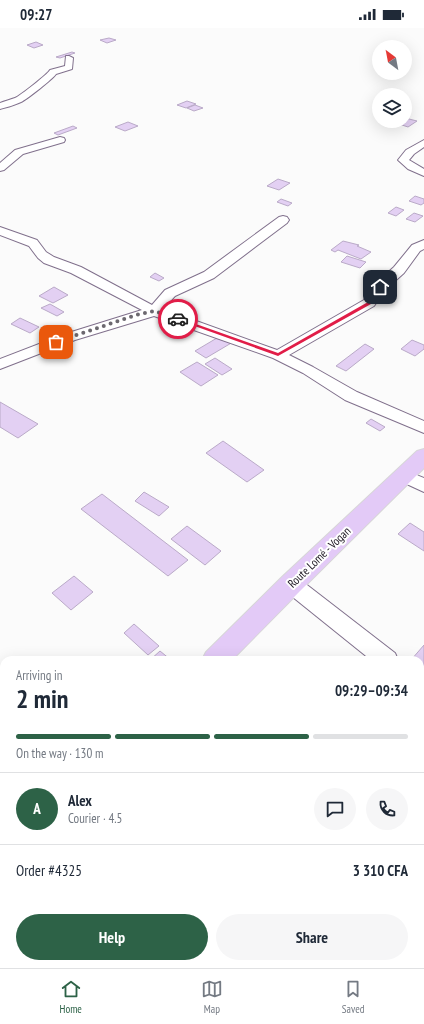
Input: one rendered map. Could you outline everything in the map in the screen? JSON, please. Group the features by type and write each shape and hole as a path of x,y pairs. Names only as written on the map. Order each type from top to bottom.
{"main road":[{"name":"Route Lomé - Vogan","path":"219,656 291,584 414,481 424,456"}],"street":[{"path":"0,106 20,99 34,87 51,76 52,72 69,67 69,58"},
{"path":"0,168 19,152 60,140"},
{"path":"424,143 410,152 403,160 412,168 424,173"},
{"path":"0,364 70,337 154,311 170,293 209,275 283,220"},
{"path":"0,231 33,243 42,255 49,260 76,270 154,311 278,355 308,370 351,396 424,427"},
{"path":"278,355 369,303 380,287 399,270 416,248 424,244"},
{"path":"291,584 382,656"}],"building":[{"path":"109,38 116,40 107,43 100,40"},
{"path":"36,42 43,45 34,48 27,45"},
{"path":"72,52 75,53 60,58 56,57"},
{"path":"187,101 196,104 186,108 177,105"},
{"path":"195,105 203,108 194,111 187,108"},
{"path":"412,120 417,121 412,124"},
{"path":"128,122 138,126 125,131 115,127"},
{"path":"73,126 77,128 58,135 54,133"},
{"path":"278,179 290,183 279,190 267,186"},
{"path":"415,196 424,199 424,203 421,205 409,201"},
{"path":"281,199 292,203 288,206 277,202"},
{"path":"396,207 404,210 396,216 388,213"},
{"path":"414,213 423,216 415,222 406,219"},
{"path":"343,241 359,245 357,246 371,252 361,259 338,250 335,252 331,250"},
{"path":"347,256 366,262 360,268 341,262"},
{"path":"155,273 164,278 159,281 150,277"},
{"path":"54,287 68,295 53,303 39,296"},
{"path":"50,304 64,312 57,316 41,308"},
{"path":"20,318 39,327 30,333 11,324"},
{"path":"222,335 233,342 206,358 195,351"},
{"path":"412,340 424,345 424,349 415,356 401,349"},
{"path":"365,344 374,349 346,371 336,366"},
{"path":"215,358 232,369 222,375 205,364"},
{"path":"197,362 218,375 201,386 180,372"},
{"path":"0,402 38,424 18,438 0,427"},
{"path":"371,419 385,427 380,431 366,423"},
{"path":"223,441 264,470 247,482 206,453"},
{"path":"144,492 169,507 159,516 135,501"},
{"path":"102,494 188,560 168,576 81,509"},
{"path":"410,523 424,532 424,551 398,534"},
{"path":"187,526 221,551 205,565 171,539"},
{"path":"74,576 93,592 71,610 52,593"},
{"path":"134,624 159,646 148,655 124,633"},
{"path":"424,645 424,656 414,656"},
{"path":"160,651 166,656 154,656"}],"way so far":[{"path":"56,342 136,315 154,311 178,319"}],"route":[{"path":"178,319 278,355 369,303 380,287"}]}
